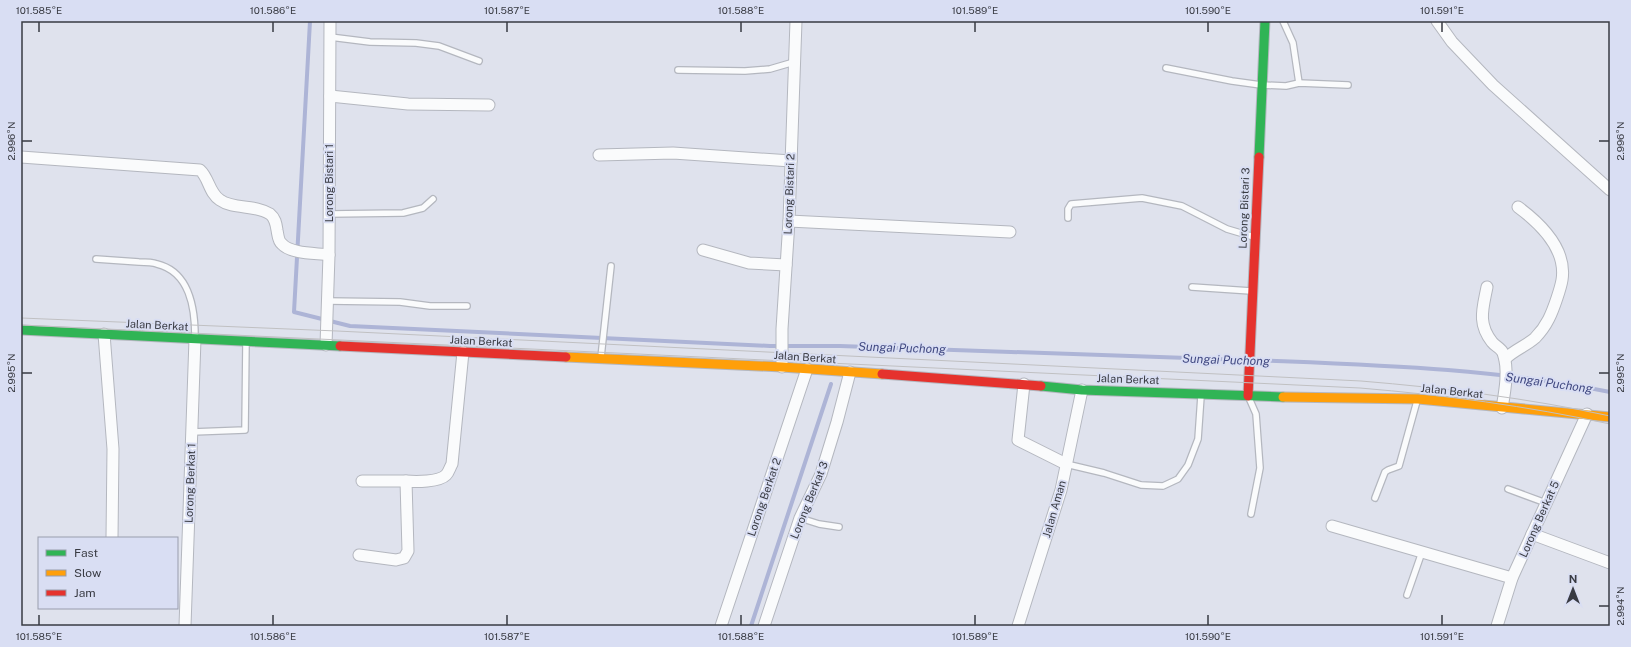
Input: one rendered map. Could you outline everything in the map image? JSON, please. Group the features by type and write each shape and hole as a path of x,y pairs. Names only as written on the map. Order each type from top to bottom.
{"street":[{"name":"Lorong Bistari 1","path":"326,345 329,255 330,21"},
{"name":"Lorong Bistari 2","path":"782,367 782,329 789,221 796,21"},
{"name":"Lorong Bistari 3","path":"1248,396 1265,21"},
{"path":"1437,21 1452,42 1493,85 1610,190"},
{"path":"330,96 408,104 489,105"},
{"path":"599,155 673,153 791,161"},
{"path":"21,157 200,170 205,175 212,191 219,200 230,205 251,207 262,210 271,215 275,220 281,244 289,249 329,255"},
{"path":"1505,363 1511,353 1534,339 1551,318 1562,280 1562,260 1549,236 1537,221 1518,207"},
{"path":"789,221 1010,232"},
{"path":"703,250 749,263 786,265"},
{"path":"1487,286 1481,320 1484,330 1493,344 1502,350 1505,363 1505,388 1502,408"},
{"name":"Jalan Berkat","path":"21,330 782,367 935,376 1082,390 1248,396 1418,399 1610,417"},
{"path":"104,334 113,449 112,537"},
{"name":"Lorong Berkat 1","path":"185,626 195,339"},
{"path":"362,481 406,481 438,479 446,476 452,464 463,352"},
{"name":"Lorong Berkat 2","path":"721,626 807,369"},
{"name":"Lorong Berkat 3","path":"764,626 800,518 820,474 837,422 850,372"},
{"path":"1024,384 1018,440 1066,464"},
{"name":"Jalan Aman","path":"1018,626 1061,490 1082,390"},
{"name":"Lorong Berkat 5","path":"1497,626 1512,578 1587,414"},
{"path":"359,555 396,560 404,558 408,551 406,481"},
{"path":"1332,526 1512,578"},
{"path":"1532,534 1610,563"}],"lane":[{"path":"1283,21 1293,43 1298,83"},
{"path":"330,37 370,42 416,43 439,46 479,61"},
{"path":"678,70 745,71 770,69 794,62"},
{"path":"1166,68 1261,85 1286,86 1298,83 1348,85"},
{"path":"1068,218 1068,209 1071,204 1142,198 1182,206 1227,229 1255,238"},
{"path":"329,214 403,213 423,208 433,199"},
{"path":"96,259 157,263 172,270 181,277 193,305 195,318 195,339"},
{"path":"600,358 603,346 611,266"},
{"path":"1192,287 1253,291"},
{"path":"327,304 400,302 430,306 467,306"},
{"path":"192,432 245,430 246,342"},
{"path":"1066,464 1104,473 1141,485 1163,486 1178,479 1188,465 1198,439 1202,394"},
{"path":"1248,396 1256,414 1260,468 1251,514"},
{"path":"1376,498 1385,472 1399,466 1418,399"},
{"path":"1508,489 1546,503"},
{"path":"800,518 819,524 838,527"},
{"path":"1407,595 1422,552"}],"waterway":[{"path":"310,21 294,312 350,326 770,346 840,346 1245,360"},
{"name":"Sungai Puchong","path":"1252,360 1387,366 1477,373 1566,384 1610,392"},
{"name":"Sungai Puchong","path":"751,626 831,384"}],"tram line":[{"path":"21,318 337,331 1361,381 1486,394 1610,416"},
{"path":"21,325 1360,388 1485,402 1610,424"}],"traffic: fast":[{"path":"1259,157 1265,21"},
{"path":"21,330 340,346"},
{"path":"1041,386 1082,390 1283,397"}],"traffic: slow":[{"path":"566,357 782,367 882,374"},
{"path":"1283,397 1418,399 1610,417"}],"traffic: jam":[{"path":"1248,396 1259,157"},
{"path":"340,346 566,357"},
{"path":"882,374 1041,386"}]}
